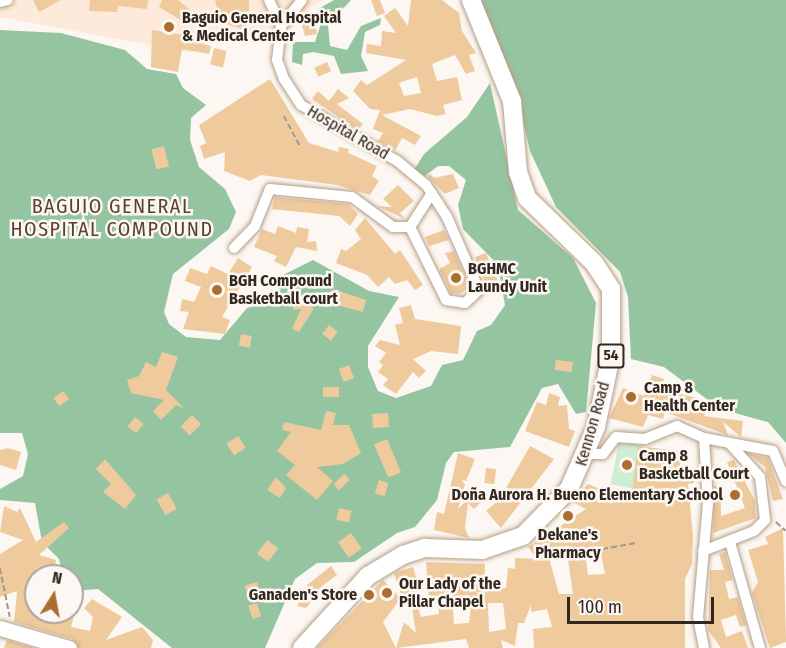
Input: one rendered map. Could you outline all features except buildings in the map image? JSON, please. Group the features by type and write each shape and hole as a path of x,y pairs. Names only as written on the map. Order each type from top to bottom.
{"highway":[{"name":"Kennon Road","path":"302,648 368,576 403,555 425,548 482,550 523,536 562,499 587,454 611,356 611,289 594,263 527,198 518,172 512,100 471,0"}],"street":[{"path":"0,2 8,0"},
{"path":"269,0 281,26 302,0"},
{"name":"Hospital Road","path":"281,26 277,60 301,105 396,161 432,193 478,285 474,299 457,305 446,300 410,227"},
{"path":"234,248 255,226 267,194 276,187 352,197 393,227 410,227 432,193"},
{"path":"587,454 603,454 616,437 645,439 665,426 704,438 773,451 786,481"},
{"path":"704,438 708,503 698,617 704,648"},
{"path":"703,551 730,542 762,527 767,514 756,470 730,444"},
{"path":"730,542 760,648"},
{"path":"4,628 69,648"}],"path":[{"path":"284,116 301,148"},
{"path":"767,514 786,531"},
{"path":"558,557 636,543"},
{"path":"0,568 11,614 4,628"}],"shaded area":[{"name":"Baguio General Hospital & Medical Center","path":"0,0 324,0 310,7 299,24 262,41 193,43 193,53 0,17"}],"green space":[{"path":"334,0 351,0 328,25 330,46 347,50 361,26 381,18 380,25 365,32 361,56 368,71 341,74 334,56 313,52 303,54 302,65 292,62 293,42 315,42 323,17 318,9"},
{"path":"478,0 786,0 786,443 768,422 720,409 664,367 631,359 628,297 620,272 556,207 530,151 519,104"},
{"path":"0,30 61,33 125,50 147,69 176,74 183,88 206,105 191,118 190,140 199,167 225,189 236,212 229,229 173,274 164,312 169,324 186,337 220,340 247,308 275,300 283,275 313,260 369,291 399,297 368,346 368,367 378,391 396,398 431,386 442,365 463,360 477,331 491,325 505,305 498,265 463,229 458,205 466,180 449,166 438,166 425,176 414,170 424,154 467,117 490,83 518,210 573,258 596,303 586,412 576,414 558,384 542,388 510,447 454,452 446,463 437,500 415,527 397,533 354,562 317,563 295,579 265,648 172,648 98,589 84,590 84,564 60,564 59,559 42,542 35,503 0,500 0,489 23,476 28,454 22,433 0,433"},
{"name":"Camp 8 Basketball Court","path":"619,441 644,446 635,489 611,484"}],"place":[{"name":"Baguio General Hospital & Medical Center","path":"169,27"},
{"name":"BGHMC Laundy Unit","path":"456,278"},
{"name":"BGH Compound Basketball court","path":"217,290"},
{"name":"Camp 8 Health Center","path":"631,397"},
{"name":"Camp 8 Basketball Court","path":"627,465"},
{"name":"Doña Aurora H. Bueno Elementary School","path":"735,495"},
{"name":"Dekane's Pharmacy","path":"568,516"},
{"name":"Our Lady of the Pillar Chapel","path":"387,593"},
{"name":"Ganaden's Store","path":"369,595"}],"district":[{"name":"BAGUIO GENERAL HOSPITAL COMPOUND","path":"112,218"}]}
